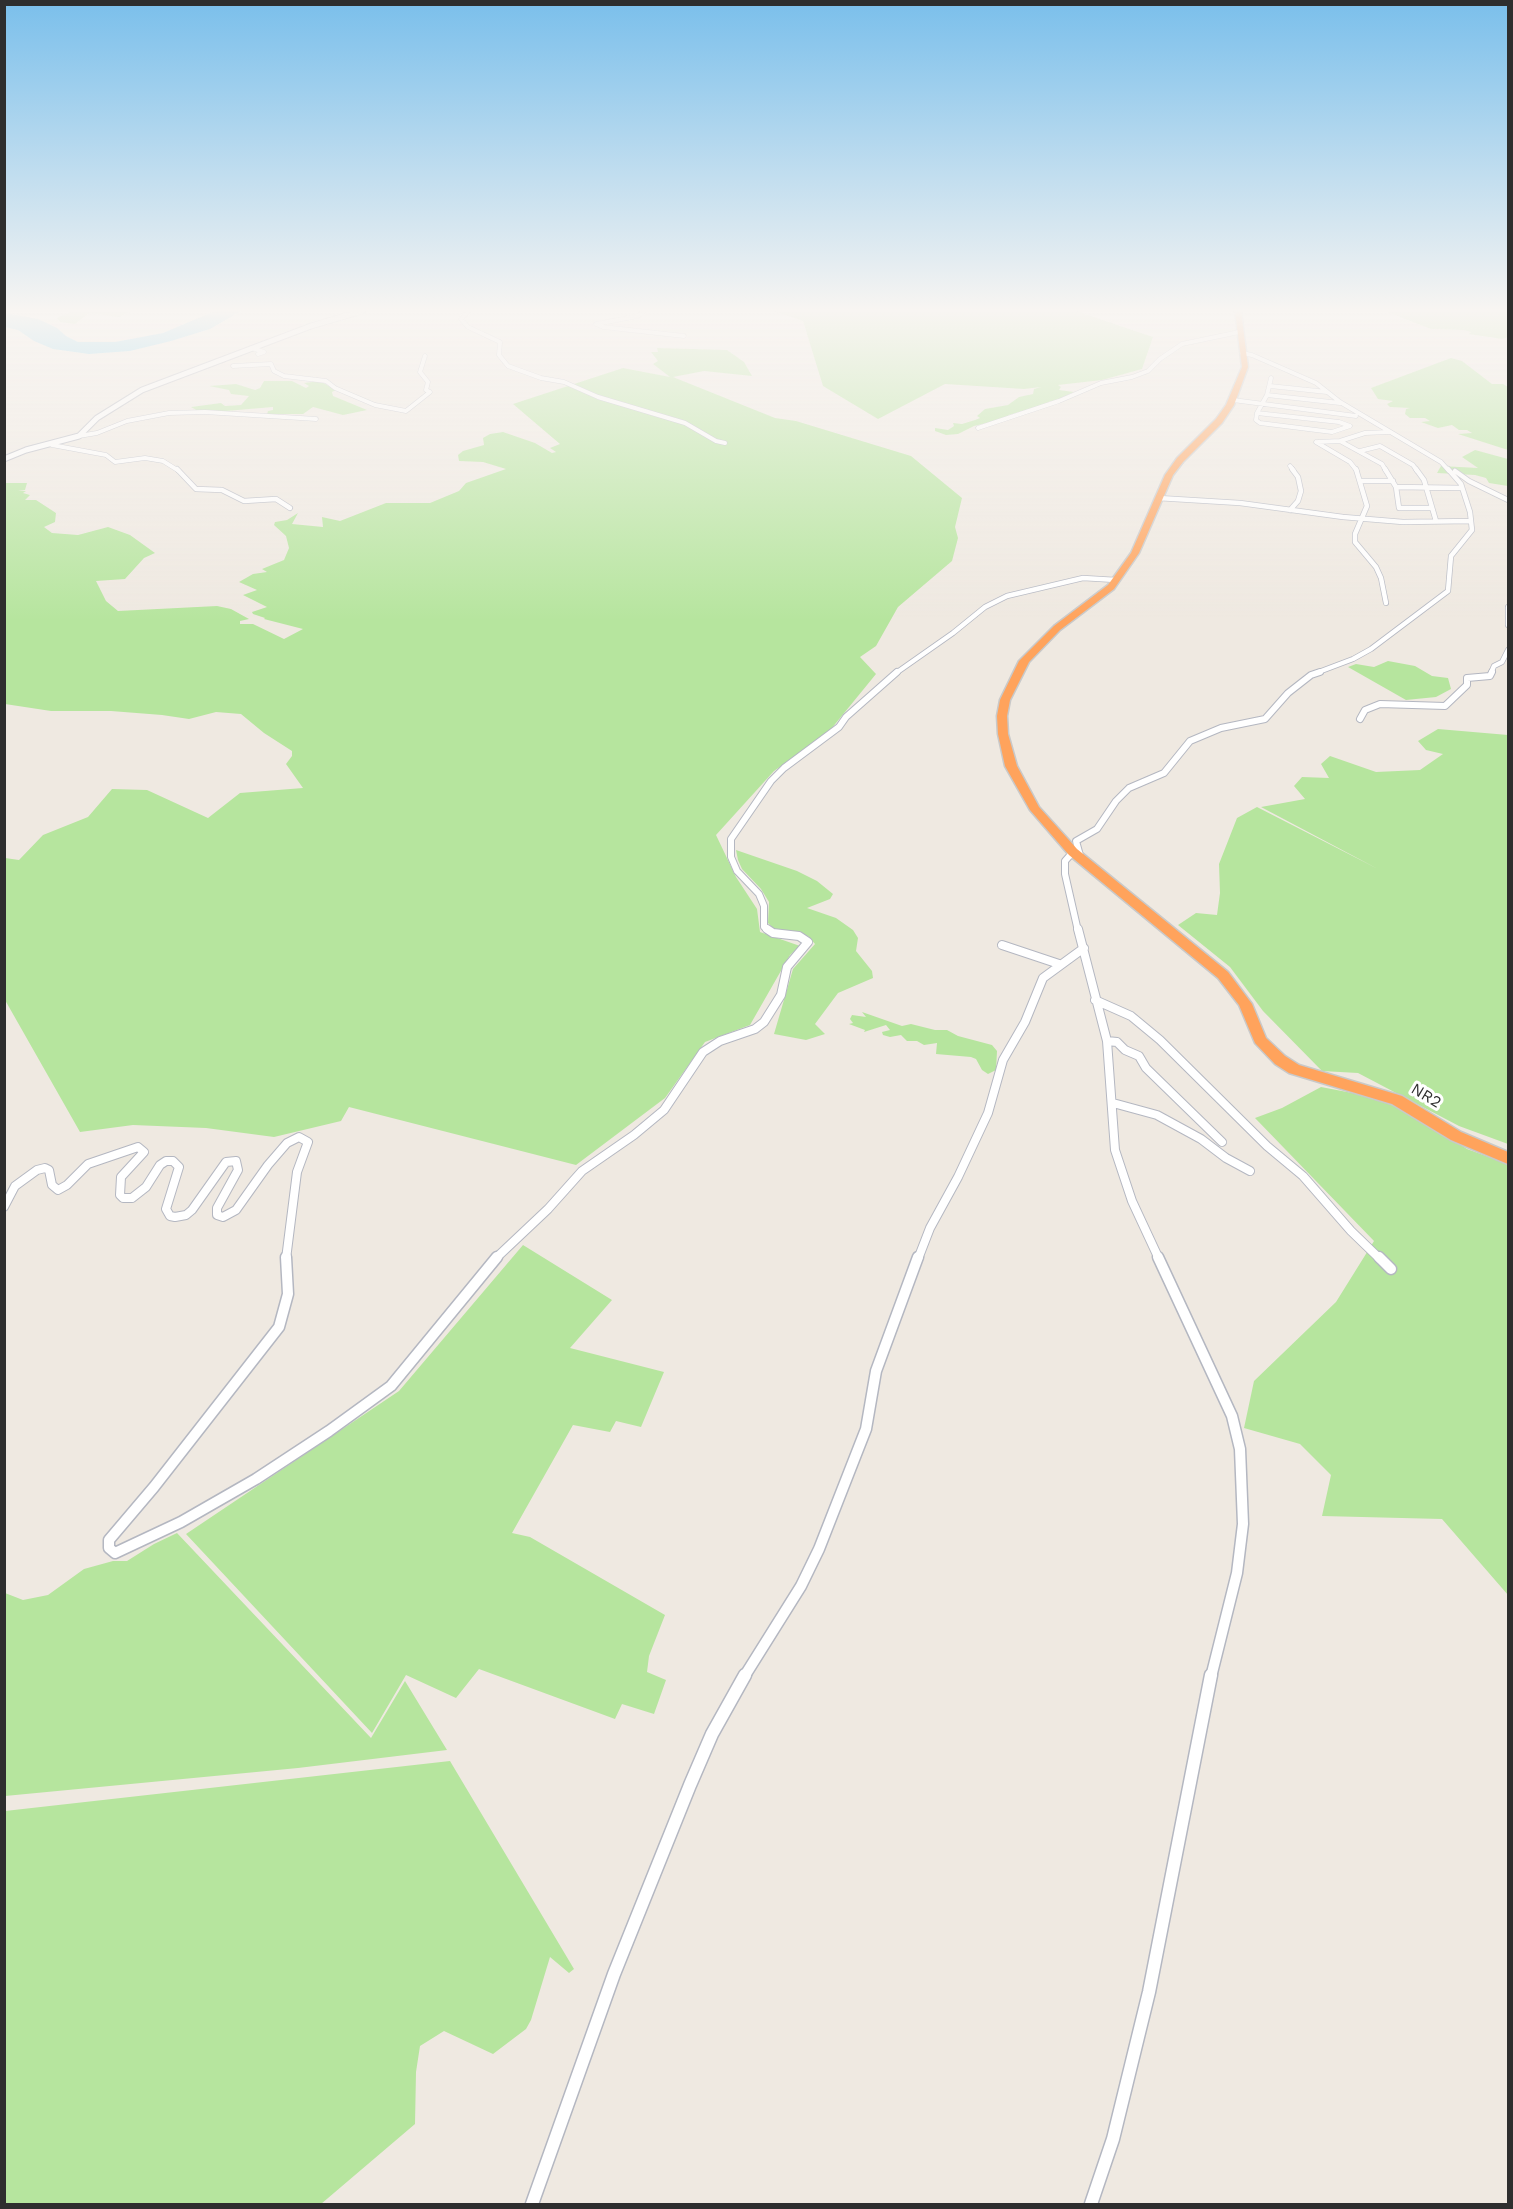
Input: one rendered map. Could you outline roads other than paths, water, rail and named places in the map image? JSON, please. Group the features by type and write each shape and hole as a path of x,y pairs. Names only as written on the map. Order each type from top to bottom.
{"highway":[{"name":"NR2","path":"1224,414 1180,460 1158,498 1135,553 1116,580 1104,593 1033,650 1024,661 1005,700 1002,716 1008,755 1021,788 1044,822 1077,856 1223,975 1245,1005 1260,1040 1268,1051 1294,1069 1397,1100 1456,1136 1509,1158"}],"main road":[{"path":"4,459 26,450 79,436 103,414"}],"street":[{"path":"79,436 97,433 127,421 163,414"},
{"path":"248,414 316,419"},
{"path":"655,414 685,423 716,441 725,443"},
{"path":"978,428 1020,414"},
{"path":"1257,414 1256,420 1260,423 1332,432 1348,438"},
{"path":"1267,414 1339,422 1350,426 1332,432"},
{"path":"1351,414 1374,422"},
{"path":"1361,414 1420,448 1470,481 1509,500"},
{"path":"1386,603 1382,578 1376,567 1355,542 1360,519 1366,513 1367,506 1361,481 1353,464 1316,442 1340,441 1365,433 1389,432"},
{"path":"1340,441 1382,464 1396,487 1399,508 1431,508"},
{"path":"52,444 106,454 116,462 145,458 163,461 174,467 196,489 225,491 244,501 276,499 290,507"},
{"path":"1360,451 1380,446 1413,465 1424,480 1436,521"},
{"path":"1290,466 1298,477 1300,491 1298,501 1290,510"},
{"path":"1091,2205 1116,2130 1149,1992 1205,1700 1237,1573 1242,1524 1242,1472 1238,1438 1232,1416 1130,1194 1115,1150 1107,1041 1065,874 1065,861 1077,856 1076,841 1098,829 1116,801 1129,788 1164,773 1190,741 1221,728 1265,719 1288,693 1311,675 1353,659 1371,649 1388,638 1411,617 1443,597 1448,591 1451,556 1470,533 1472,521 1462,488 1457,478 1446,466"},
{"path":"1361,481 1393,481"},
{"path":"1396,487 1462,488"},
{"path":"1158,498 1240,502 1360,519 1403,522 1472,521"},
{"path":"4,1208 15,1186 37,1170 45,1168 49,1170 52,1185 58,1190 67,1185 75,1174 88,1164 138,1147 144,1152 121,1177 120,1195 123,1198 132,1198 146,1187 160,1165 166,1161 173,1161 179,1167 166,1209 175,1217 186,1215 198,1203 226,1162 236,1161 238,1170 217,1208 217,1215 223,1217 236,1210 246,1199 268,1165 287,1143 299,1137 308,1142 297,1172 286,1250 288,1294 279,1327 109,1540 109,1548 118,1553 181,1522 256,1479 338,1425 391,1386 491,1263 548,1209 582,1171 634,1136 664,1110 703,1052 720,1041 755,1029 764,1022 773,1011 781,994 787,967 806,948 808,942 799,936 773,933 764,927 762,900 737,871 731,857 730,846 731,839 745,816 771,781 784,768 839,727 907,663 992,603 1016,594 1083,578 1116,580"},
{"path":"1509,607 1509,625"},
{"path":"1360,719 1365,710 1380,704 1445,706 1467,685 1467,678 1490,676 1494,666 1502,662 1509,650"},
{"path":"1002,945 1059,964"},
{"path":"532,2205 610,1984 712,1734 735,1692 801,1586 852,1469 866,1428 876,1371 901,1300 930,1228 958,1177 988,1113 1003,1060 1032,1006 1039,983 1059,964 1084,948"},
{"path":"1095,1000 1131,1016 1160,1040 1267,1146 1303,1176 1361,1242 1391,1269"},
{"path":"1107,1041 1117,1042 1125,1050 1139,1056 1146,1068 1222,1142"},
{"path":"1113,1103 1157,1115 1201,1139 1226,1158 1250,1171"}]}
